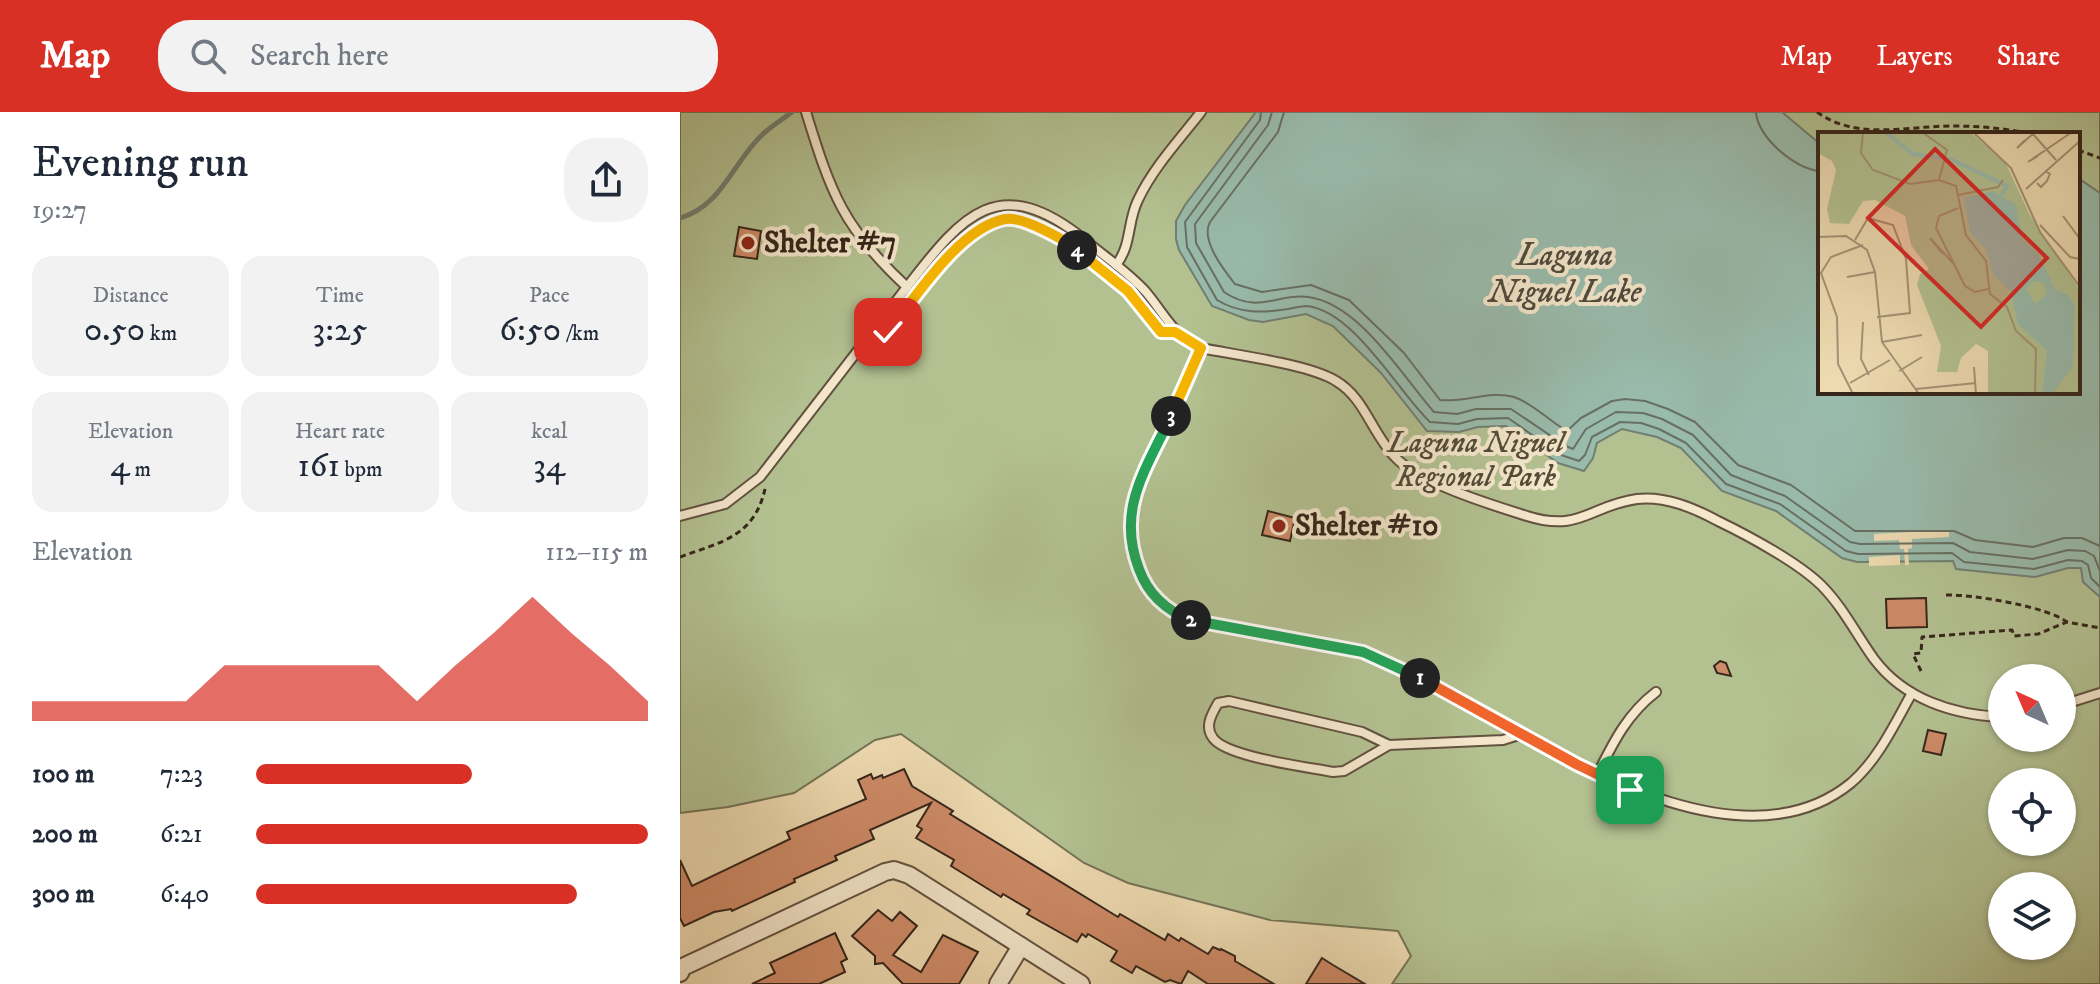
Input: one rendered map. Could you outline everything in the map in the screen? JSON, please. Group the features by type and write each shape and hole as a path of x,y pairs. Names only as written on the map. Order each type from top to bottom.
{"street":[{"path":"681,970 894,870 909,875 1081,984"},
{"path":"998,984 1021,946"}],"lane":[{"path":"806,112 825,173 844,215 873,254 907,287"},
{"path":"1116,265 1129,243 1136,204 1141,194 1201,112"},
{"path":"680,516 725,504 760,477 940,243 983,210 1005,204 1030,208 1051,216 1116,265 1147,294 1175,332 1201,348 1308,370 1332,378 1357,400 1390,451 1403,465 1448,487 1549,522 1568,522 1623,502 1649,499 1672,502 1710,516 1820,584 1846,614 1884,671 1912,693 1948,709 1988,715"},
{"path":"1201,348 1140,484 1130,514 1132,551 1149,589 1169,609 1194,621 1378,657 1597,775 1661,801 1715,811 1779,814 1809,808 1829,798 1863,772 1912,693"},
{"path":"1597,775 1620,731 1638,706 1656,692"},
{"path":"2076,701 2100,693"},
{"path":"1389,745 1362,732 1229,701 1218,703 1208,721 1212,738 1229,751 1333,772 1344,771 1389,745 1503,740 1522,734"}],"path":[{"path":"1817,112 1856,130 1949,126 2021,132"},
{"path":"2080,151 2100,158"},
{"path":"947,257 983,226 1008,218 1067,242"},
{"path":"1128,291 1161,332 1175,332"},
{"path":"680,557 745,528 760,510 765,487"},
{"path":"1946,595 1993,600 2057,616 2067,622 2100,628"},
{"path":"1921,671 1913,654 1921,653 1922,637 2012,630 2014,636 2038,634 2067,622"}],"green space":[{"name":"Laguna Niguel Regional Park","path":"680,112 2100,112 2100,984 1392,984 1411,956 1398,931 1270,920 1128,883 1084,863 901,734 875,740 794,793 680,813"}],"water":[{"name":"Laguna Niguel Lake","path":"1256,112 1782,112 1818,142 1818,394 2080,394 2080,179 2100,193 2100,597 2083,582 2081,568 2068,568 2035,577 1956,569 1953,561 1857,562 1842,558 1776,511 1722,491 1681,448 1657,437 1622,429 1597,443 1593,458 1584,471 1558,463 1506,426 1478,427 1459,432 1427,431 1381,373 1333,326 1306,314 1263,322 1249,320 1212,306 1179,250 1176,239 1176,221"}],"pier":[{"path":"1949,530 1949,537 1912,539 1912,548 1908,549 1909,565 1905,565 1904,549 1900,549 1899,540 1874,541 1874,534"},
{"path":"1900,555 1900,565 1869,566 1869,557"}],"building":[{"name":"Shelter #7","path":"739,227 761,231 757,259 734,256"},
{"name":"Shelter #10","path":"1268,511 1295,518 1290,541 1262,535"},
{"path":"1926,598 1927,627 1887,628 1886,599"},
{"path":"1720,661 1726,663 1731,676 1717,673 1714,666"},
{"path":"1928,730 1946,734 1941,755 1923,751"},
{"path":"904,769 912,786 953,811 950,814 1118,917 1120,914 1165,940 1168,934 1179,941 1181,938 1208,954 1213,947 1221,949 1274,984 1208,984 1188,971 1181,984 1170,980 1165,982 1136,966 1132,973 1111,961 1117,951 1088,934 1086,937 1082,934 1077,942 1027,914 1030,910 1003,894 1001,897 951,866 954,860 916,838 922,829 917,826 931,803 870,830 874,839 835,856 837,860 794,879 795,882 732,911 714,912 684,926 680,918 680,860 692,886 790,839 787,832 866,799 858,780 871,774 873,779 882,775 883,778"},
{"path":"878,910 892,921 900,912 917,926 893,955 921,972 943,935 978,952 959,984 903,984 883,963 875,964 875,956 852,936"},
{"path":"835,933 847,959 841,962 845,972 819,984 752,984 775,973 770,963"},
{"path":"1322,958 1333,965 1365,984 1306,984"}],"waterway":[{"path":"680,218 694,212 717,194 752,146 792,112"}],"place":[{"name":"Shelter #7","path":"748,243"},
{"name":"Shelter #10","path":"1279,526"}],"route":[{"path":"888,332 947,257 983,226 1008,218 1067,242 1128,291 1161,332 1175,332 1201,348 1133,499 1130,514 1132,551 1143,579 1162,604 1194,621 1378,657 1630,790"}]}
